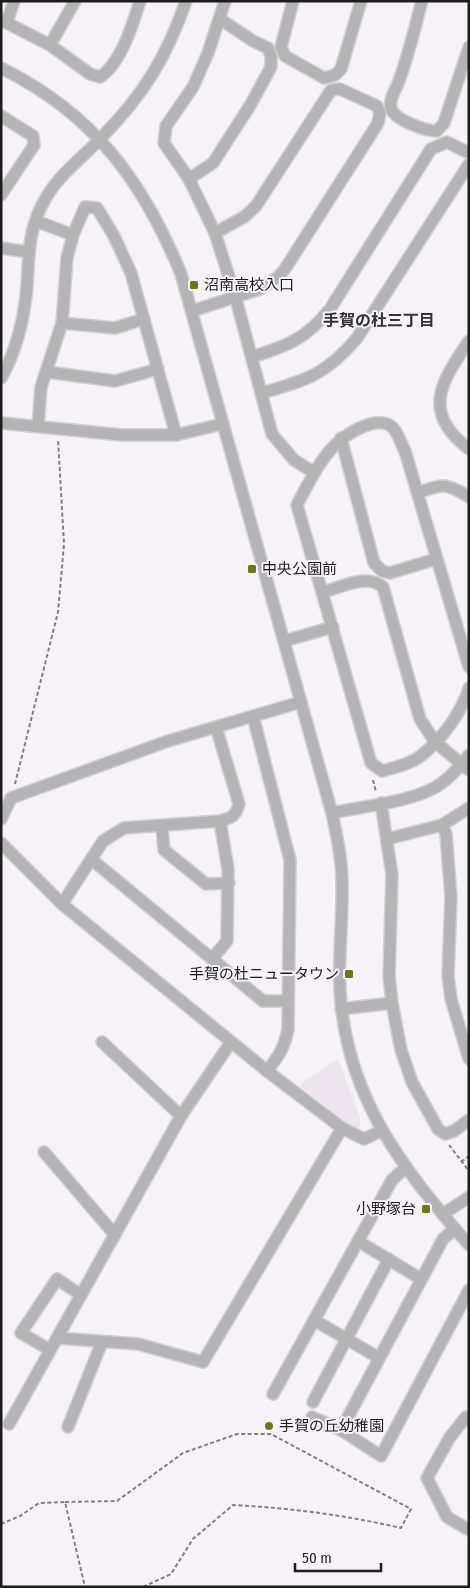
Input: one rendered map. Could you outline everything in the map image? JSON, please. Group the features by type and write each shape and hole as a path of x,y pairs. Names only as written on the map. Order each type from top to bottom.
{"street":[{"path":"14,1 4,21 50,45 90,74 100,77 106,73 126,40 140,1"},
{"path":"50,45 75,1"},
{"path":"1,378 17,343 23,316 28,252 36,221 47,197 62,176 100,140 140,96 160,65 186,1"},
{"path":"225,1 220,19 193,87 166,126 164,143 189,179 215,233 236,298 272,434 294,460 313,472"},
{"path":"293,1 281,47 285,56 324,78 335,75 341,69 361,1"},
{"path":"422,1 407,57 392,96 391,108 396,116 426,131 437,131 444,123 469,47"},
{"path":"189,179 214,163 251,104 271,67 271,56 268,48 253,41 220,19"},
{"path":"1,68 50,96 78,117 124,168 146,200 168,242 192,311 332,813 340,854 342,884 341,1009 356,1072 381,1131 405,1168 469,1245"},
{"path":"192,311 260,289 285,269 378,123 380,113 377,106 340,89 331,90 256,206 244,217 215,233"},
{"path":"1,116 33,136 34,145 5,181 1,195"},
{"path":"252,357 283,348 315,328 330,309 431,149 447,142 469,154"},
{"path":"262,393 311,378 340,359 357,338 469,164"},
{"path":"38,426 41,387 62,323 67,258 73,234 85,208 97,208 114,236 131,273 176,435"},
{"path":"36,221 73,234"},
{"path":"1,248 28,252"},
{"path":"62,323 115,328 144,319"},
{"path":"469,341 442,383 440,408 444,421 451,432 469,449"},
{"path":"47,372 116,381 158,369"},
{"path":"1,423 122,435 176,435 222,424"},
{"path":"469,667 466,651 436,559 405,451 392,427 375,423 359,428 341,438 331,447 313,472 297,505 371,764 382,770 406,764 422,755 435,742 464,704 469,688"},
{"path":"341,438 374,563 382,571 390,574 436,559"},
{"path":"418,493 439,484 453,487 469,497"},
{"path":"323,592 366,580 376,581 383,587 420,719 435,742 465,767"},
{"path":"284,641 333,627"},
{"path":"1,819 11,798 168,741 301,702"},
{"path":"253,716 290,860 286,1042 280,1055 267,1071"},
{"path":"62,904 103,841 124,828 162,827 220,820 232,818 237,813 239,804 216,727"},
{"path":"332,813 362,804 381,803 433,789 465,767 469,754"},
{"path":"381,803 392,876 389,976 401,1050 412,1082 438,1130 444,1134 454,1132 469,1120"},
{"path":"388,840 442,825 469,808"},
{"path":"212,959 227,941 229,883 220,820"},
{"path":"442,825 446,834 451,888 449,984 453,1008 468,1056"},
{"path":"162,827 164,850 206,884 229,883"},
{"path":"1,843 62,904 267,1071 342,1128 364,1139 381,1131"},
{"path":"91,859 263,1001 288,1001"},
{"path":"341,1009 392,1003"},
{"path":"102,1042 181,1116"},
{"path":"9,1424 181,1116 231,1042"},
{"path":"57,1338 138,1344 203,1362 342,1128"},
{"path":"44,1152 115,1234"},
{"path":"273,1394 392,1180 405,1168"},
{"path":"443,1214 469,1196"},
{"path":"341,1430 442,1240 455,1230"},
{"path":"358,1241 421,1279"},
{"path":"313,1402 389,1259"},
{"path":"50,1350 21,1333 57,1278 81,1295"},
{"path":"312,1417 341,1430 381,1456 469,1290"},
{"path":"314,1320 379,1358"},
{"path":"68,1427 102,1342"},
{"path":"468,1417 450,1437 427,1478 447,1517 469,1530"}],"path":[{"path":"11,798 58,612 64,544 56,428"},
{"path":"376,768 372,775 381,803"},
{"path":"444,1134 445,1140 469,1171"},
{"path":"461,1162 469,1156"},
{"path":"1,1524 20,1516 39,1503 118,1501 183,1453 237,1434 271,1434 411,1509 401,1528 352,1516 295,1509 233,1505 193,1540 170,1574 143,1587"},
{"path":"65,1502 85,1587"}],"shaded area":[{"path":"338,1059 360,1117 360,1125 355,1130 299,1085"}],"place":[{"name":"沼南高校入口","path":"194,285"},
{"name":"中央公園前","path":"252,569"},
{"name":"手賀の杜ニュータウン","path":"349,974"},
{"name":"小野塚台","path":"426,1209"},
{"name":"手賀の丘幼稚園","path":"269,1426"}],"district":[{"name":"手賀の杜三丁目","path":"379,320"}]}
